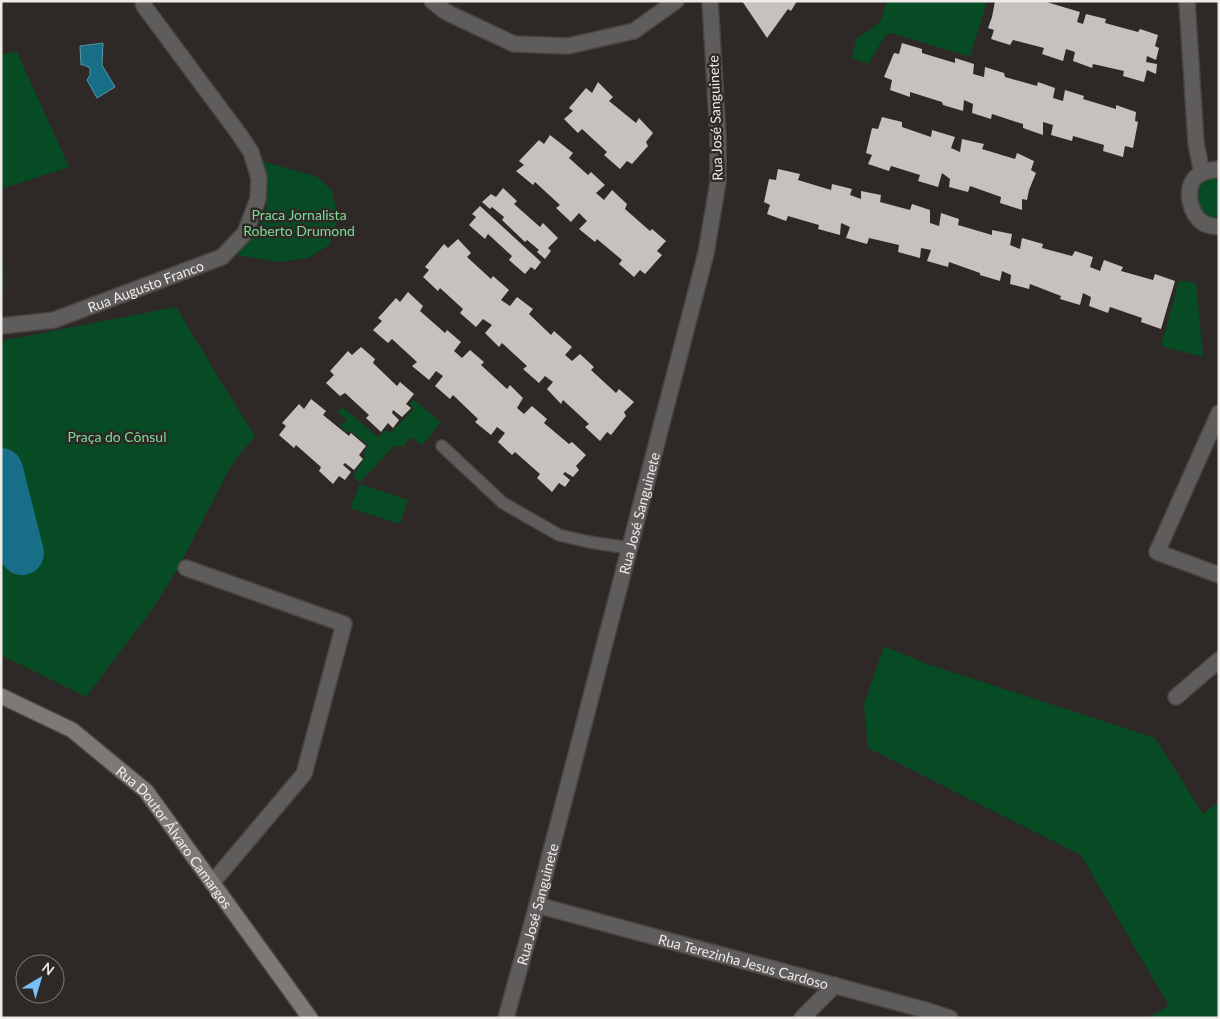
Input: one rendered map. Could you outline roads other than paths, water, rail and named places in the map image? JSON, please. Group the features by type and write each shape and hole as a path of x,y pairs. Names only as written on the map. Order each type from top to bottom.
{"main road":[{"name":"Rua Doutor Álvaro Camargos","path":"1,696 72,730 146,791 310,1018"}],"street":[{"name":"Rua Augusto Franco","path":"1,326 54,320 222,257 244,233 258,199 259,178 251,152 144,6 143,1"},
{"path":"432,1 446,12 514,44 568,46 634,31 676,1"},
{"name":"Rua José Sanguinete","path":"506,1018 706,253 718,182 718,137 710,1"},
{"path":"1187,1 1196,143 1202,173"},
{"path":"1219,169 1202,173 1196,177 1190,188 1191,204 1194,211 1203,223 1219,227"},
{"path":"1219,414 1157,552 1219,575"},
{"path":"186,568 344,624 304,774 212,883"},
{"path":"1176,697 1219,660"},
{"name":"Rua Terezinha Jesus Cardoso","path":"537,905 950,1018"},
{"path":"802,1018 835,985"}],"lane":[{"path":"442,446 503,504 559,535 629,548"}],"water":[{"path":"103,43 102,65 115,87 97,98 87,80 90,75 90,68 81,65 80,46"}],"waterway":[{"path":"1,470 22,553"}],"park label":[{"name":"Praca Jornalista Roberto Drumond","path":"299,222"},
{"name":"Praça do Cônsul","path":"117,436"}]}
